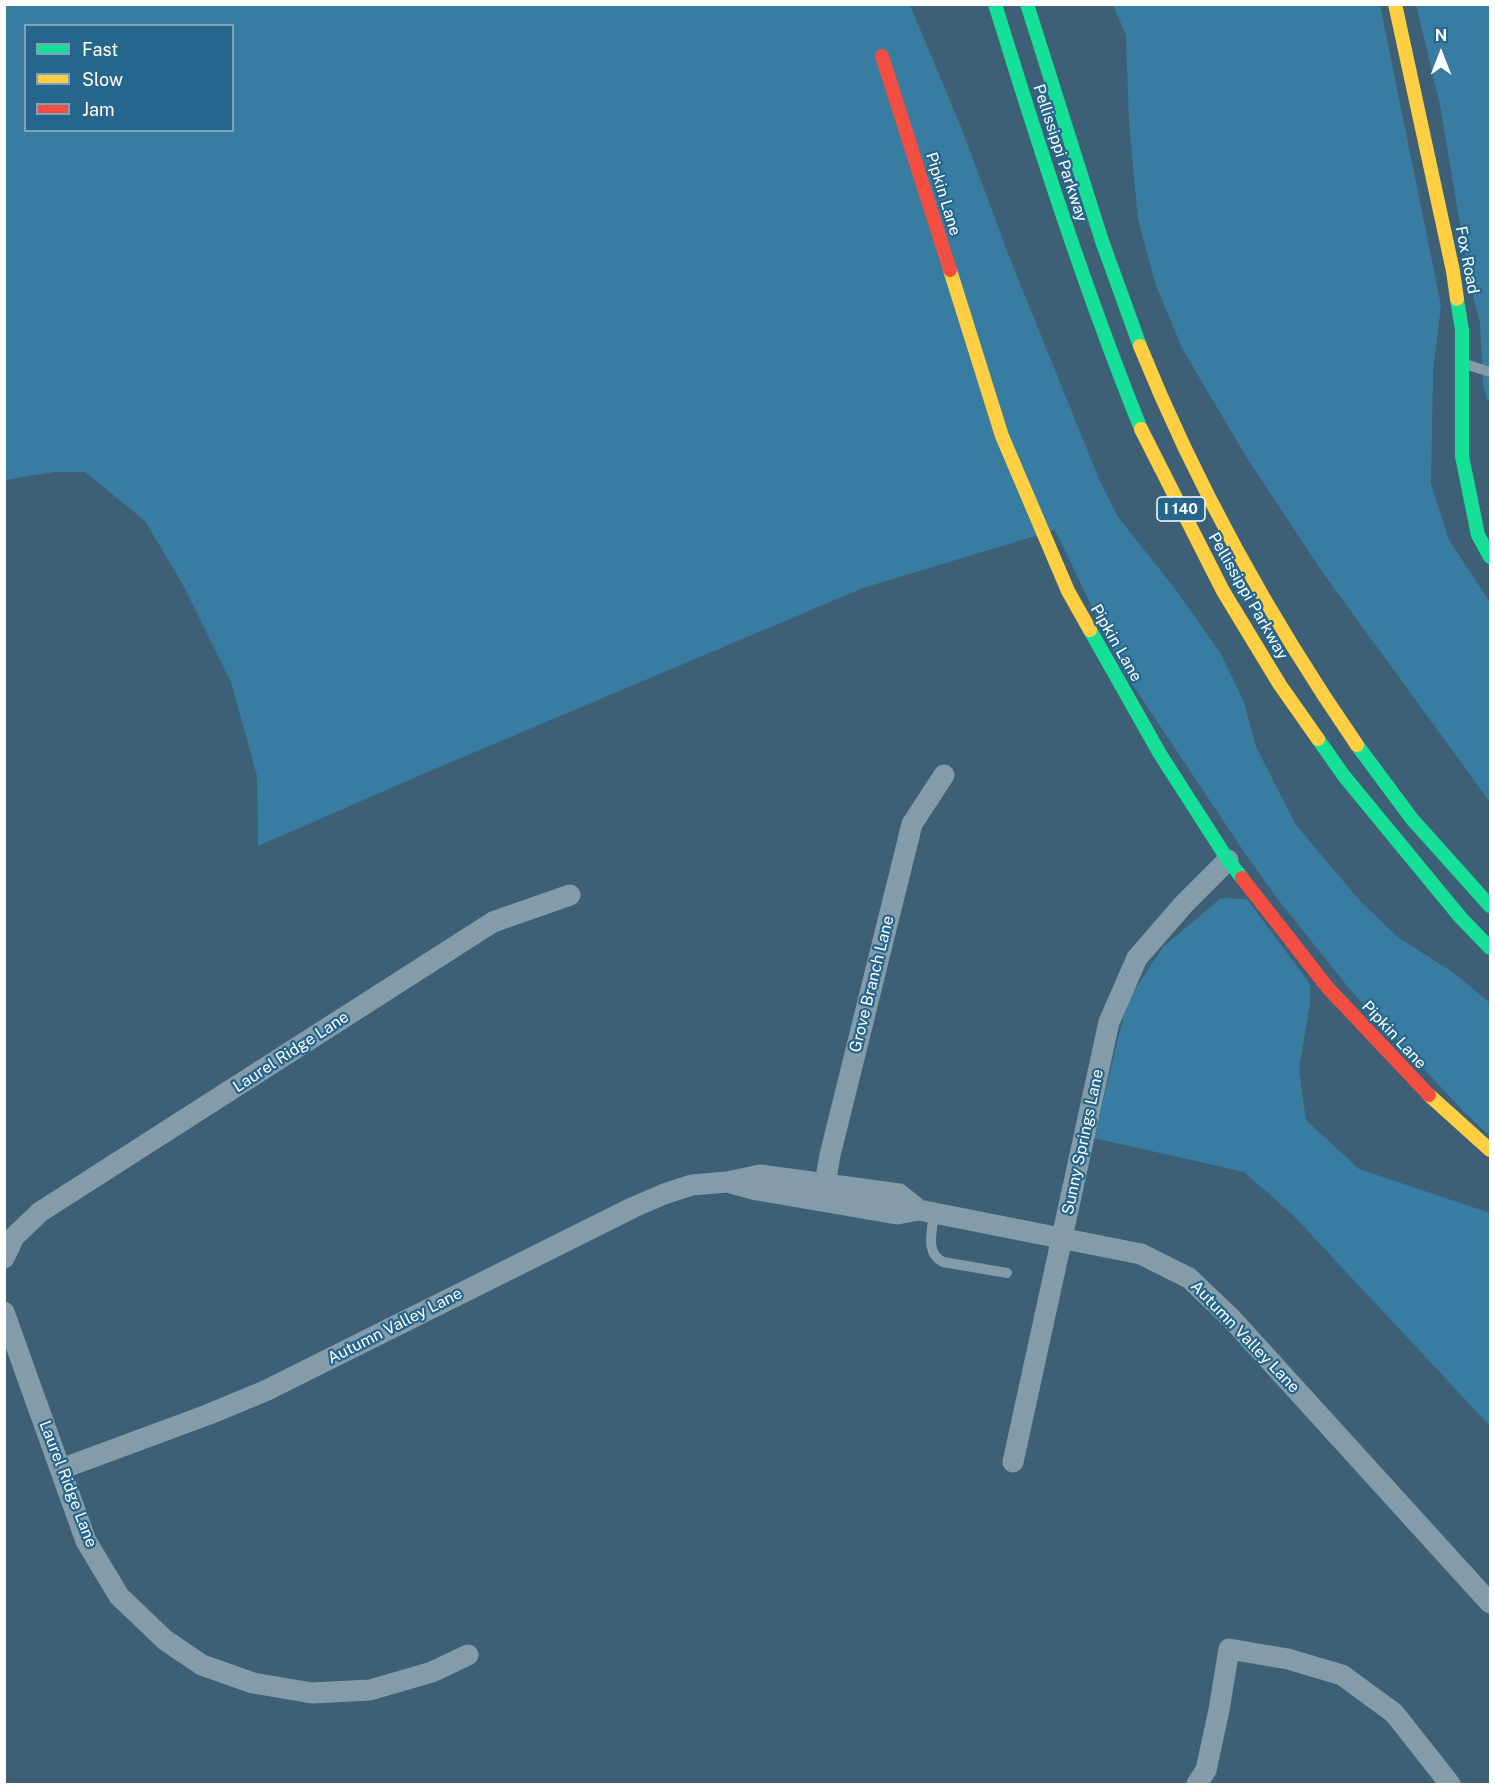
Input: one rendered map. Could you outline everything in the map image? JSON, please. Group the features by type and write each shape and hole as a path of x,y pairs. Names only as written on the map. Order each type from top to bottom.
{"main road":[{"name":"Pellissippi Parkway","path":"995,4 1046,168 1111,355 1144,437 1223,591 1280,685 1344,776 1454,910 1491,948"},
{"name":"Pellissippi Parkway","path":"1028,4 1110,265 1154,380 1202,484 1247,571 1294,651 1337,716 1403,807 1491,906"},
{"name":"Fox Road","path":"1395,4 1453,271 1462,330 1462,456 1481,504 1479,535 1491,557"},
{"name":"Pipkin Lane","path":"882,56 1002,436 1064,581 1160,753 1228,860 1328,988 1423,1089 1491,1150"}],"street":[{"name":"Grove Branch Lane","path":"823,1192 830,1155 912,824 944,775"},
{"name":"Sunny Springs Lane","path":"1013,1462 1109,1022 1137,958 1184,904 1228,860"},
{"name":"Laurel Ridge Lane","path":"4,1258 14,1237 40,1212 493,922 570,896"},
{"name":"Autumn Valley Lane","path":"61,1469 265,1391 664,1194 692,1185 728,1182 760,1174 823,1192 898,1194 926,1212 1141,1254 1189,1278 1231,1318 1491,1603"},
{"name":"Laurel Ridge Lane","path":"4,1312 86,1541 119,1596 165,1640 202,1665 254,1683 312,1693 370,1690 432,1672 468,1655"},
{"path":"1197,1785 1206,1770 1229,1649 1288,1659 1341,1675 1395,1713 1450,1785"}],"lane":[{"path":"1462,363 1491,372"},
{"path":"926,1212 931,1247 935,1258 943,1262 1007,1273"}],"shaded area":[{"path":"5,5 910,5 961,127 1009,256 1099,479 1118,517 1176,590 1221,654 1244,702 1256,747 1296,825 1361,902 1399,938 1454,973 1490,1003 1490,1136 1466,1114 1352,992 1280,902 1244,852 1122,669 1055,530 863,588 258,846 257,776 231,682 183,585 145,521 85,472 54,472 5,480"},
{"path":"1113,5 1380,5 1441,305 1433,372 1431,484 1449,540 1490,602 1490,802 1323,573 1247,458 1183,350 1155,283 1138,219 1129,123 1126,35"},
{"path":"1416,5 1490,5 1490,400 1487,400 1483,385 1480,323 1470,284 1440,105"},
{"path":"1221,898 1247,899 1310,984 1310,1003 1299,1070 1306,1120 1359,1169 1490,1213 1490,1426 1293,1215 1244,1172 1094,1138 1127,1002 1163,947"}],"traffic: fast":[{"path":"995,4 1064,218 1120,377 1141,429"},
{"path":"1027,4 1102,241 1140,346"},
{"path":"1457,299 1462,330 1462,456 1478,535 1490,557"},
{"path":"1090,630 1160,754 1242,878"},
{"path":"1318,739 1344,776 1461,918 1490,948"},
{"path":"1357,745 1412,819 1490,906"}],"traffic: slow":[{"path":"1395,4 1453,271 1457,299"},
{"path":"950,270 1002,436 1068,591 1090,630"},
{"path":"1140,346 1186,450 1238,552 1295,650 1357,745"},
{"path":"1141,429 1223,591 1280,685 1318,739"},
{"path":"1429,1095 1490,1150"}],"traffic: jam":[{"path":"882,56 950,270"},
{"path":"1242,878 1328,988 1429,1095"}]}
